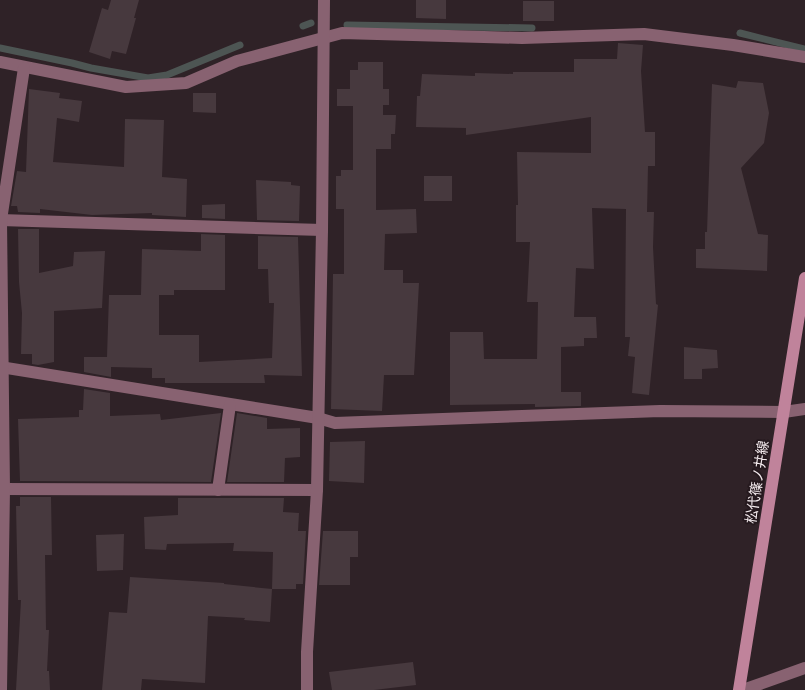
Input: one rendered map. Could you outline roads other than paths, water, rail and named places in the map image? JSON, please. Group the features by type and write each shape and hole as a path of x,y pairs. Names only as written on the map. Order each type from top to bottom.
{"main road":[{"name":"松代篠ノ井線","path":"739,690 805,278"}],"street":[{"path":"307,690 307,652 317,490 324,0"},
{"path":"0,62 126,87 186,83 238,62 342,33 522,38 644,34 733,45 805,57"},
{"path":"1,690 0,220 24,68"},
{"path":"0,220 322,230"},
{"path":"1,367 318,418 335,423 660,411 784,412 805,409"},
{"path":"218,490 230,405"},
{"path":"2,489 317,490"},
{"path":"743,690 805,668"}],"waterway":[{"path":"303,26 311,23"},
{"path":"347,25 532,28"},
{"path":"740,33 804,49"},
{"path":"0,48 91,68 148,78 167,75 240,45"}]}
